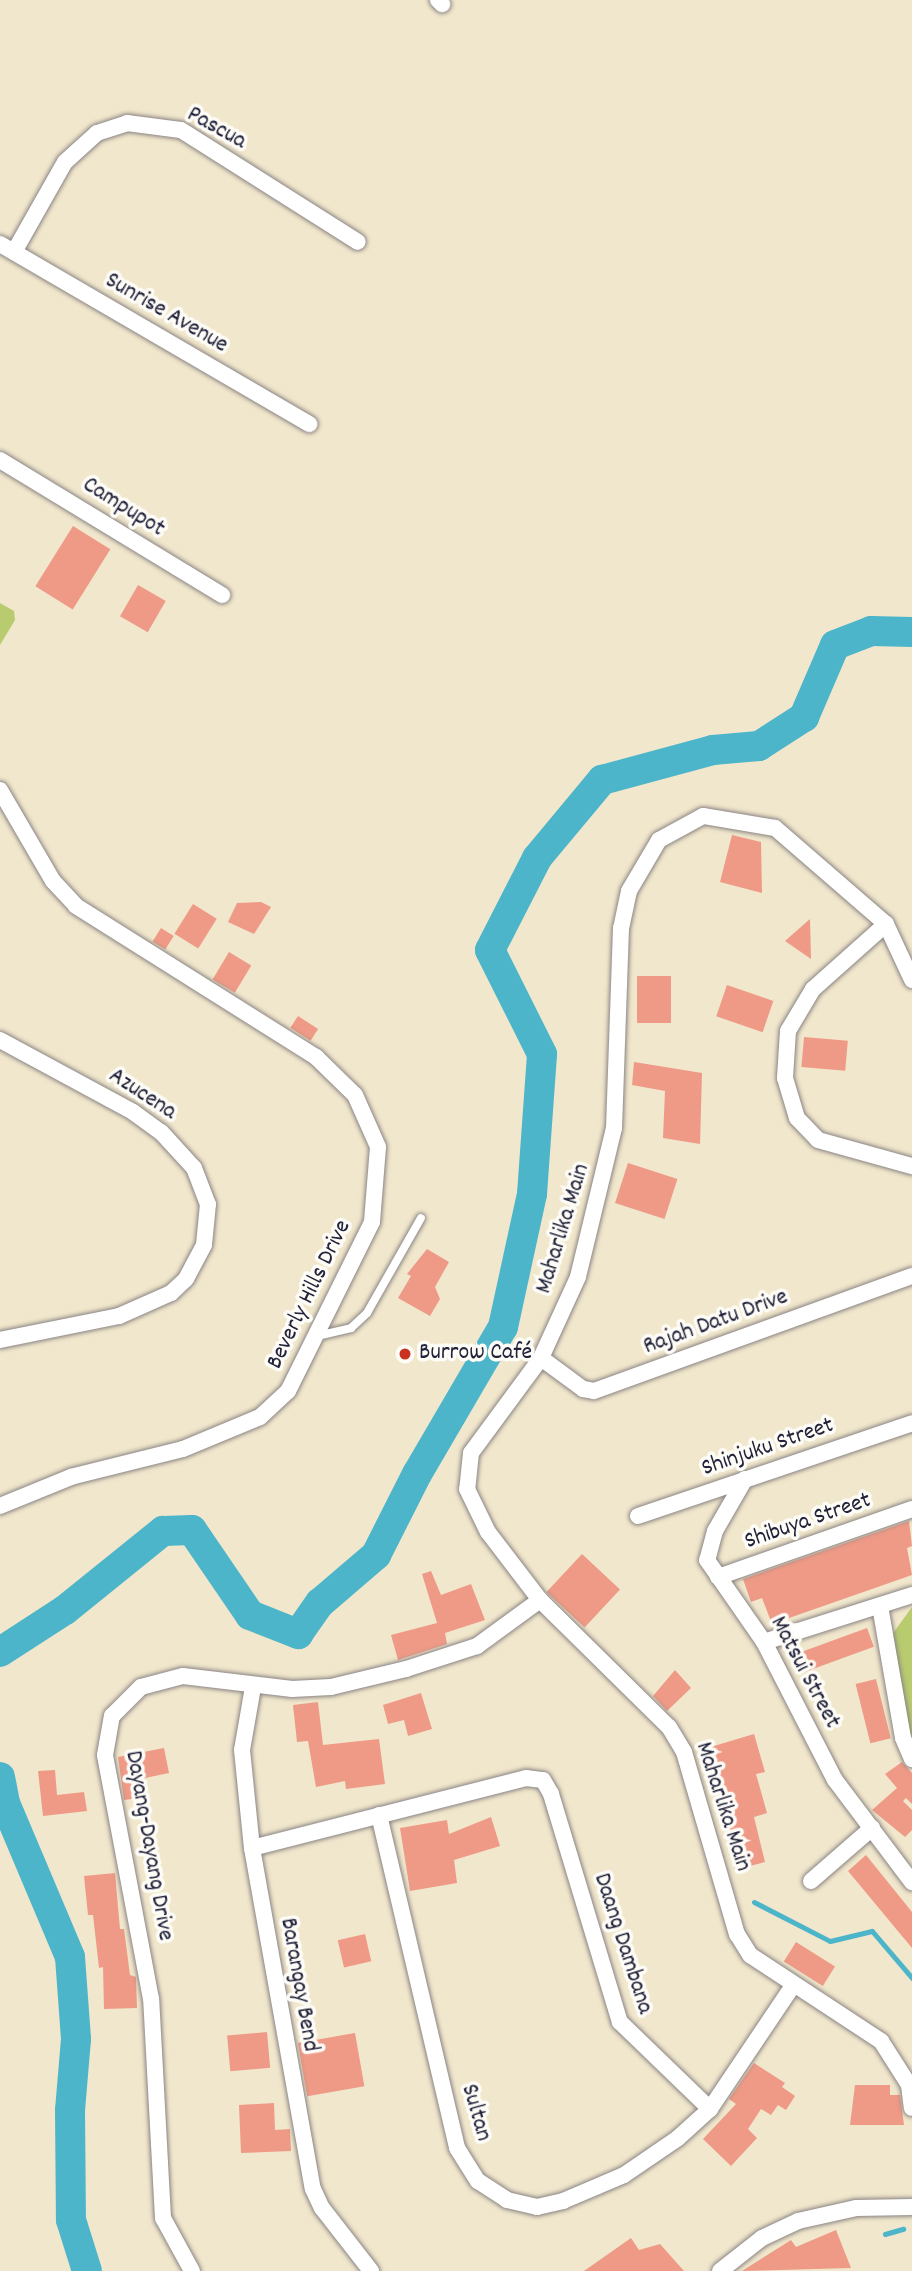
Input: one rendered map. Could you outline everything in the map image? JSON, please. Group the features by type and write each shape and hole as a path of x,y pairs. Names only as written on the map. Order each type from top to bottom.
{"street":[{"name":"Pascua","path":"7,248 65,162 97,133 127,123 181,130 358,242"},
{"name":"Sunrise Avenue","path":"7,248 309,424"},
{"name":"Campupot","path":"0,460 222,596"},
{"name":"Beverly Hills Drive","path":"0,790 53,881 76,906 316,1057 355,1095 378,1147 372,1222 288,1391 260,1417 183,1449 71,1477 0,1506"},
{"name":"Maharlika Main","path":"912,980 886,924 775,828 703,816 659,840 629,891 621,928 614,1128 602,1193 578,1277 541,1359 471,1453 467,1489 488,1532 540,1600 674,1735 694,1777 737,1934 750,1955 792,1987 881,2041 909,2085 912,2108"},
{"path":"886,924 813,989 788,1031 785,1078 797,1118 818,1140 912,1166"},
{"name":"Azucena","path":"0,1040 133,1112 161,1132 194,1168 208,1204 204,1245 186,1279 171,1293 119,1316 0,1340"},
{"name":"Rajah Datu Drive","path":"541,1359 583,1389 594,1391 912,1276"},
{"name":"Shinjuku Street","path":"638,1516 912,1423"},
{"name":"Matsui Street","path":"745,1479 708,1548 707,1560 764,1642 835,1780 872,1828 904,1860 912,1882"},
{"name":"Shibuya Street","path":"718,1577 912,1509"},
{"path":"764,1642 912,1595"},
{"name":"Dayang-Dayang Drive","path":"192,2271 163,2218 151,1999 105,1755 112,1716 141,1687 183,1676 253,1687 331,1688 406,1669 477,1646 540,1600"},
{"path":"880,1606 903,1738 912,1759"},
{"name":"Barangay Bend","path":"253,1687 242,1750 252,1848 313,2189 322,2208 371,2271"},
{"name":"Daang Dambana","path":"379,1815 526,1778 543,1780 551,1794 620,2022 710,2109"},
{"path":"252,1848 379,1815"},
{"name":"Sultan","path":"379,1815 457,2148 478,2181 507,2200 537,2207 563,2201 624,2175 678,2138 710,2109 792,1987"},
{"path":"811,1881 872,1828"},
{"path":"720,2271 762,2238 798,2221 856,2208 912,2207"}],"lane":[{"path":"317,1336 351,1328 367,1313 421,1218"}],"green space":[{"path":"0,603 14,611 15,620 0,645"},
{"path":"912,1607 912,1743 891,1636"}],"building":[{"path":"73,526 110,549 73,610 35,586"},
{"path":"138,585 166,601 148,632 120,616"},
{"path":"732,835 761,842 762,893 720,882"},
{"path":"261,902 271,907 254,934 228,922 237,903"},
{"path":"193,904 217,919 198,949 174,934"},
{"path":"810,919 811,959 785,941"},
{"path":"161,928 174,936 165,950 153,942"},
{"path":"229,952 251,965 235,993 213,979"},
{"path":"637,976 671,976 671,1023 637,1023"},
{"path":"727,985 773,1001 763,1032 716,1016"},
{"path":"298,1016 318,1029 311,1041 290,1028"},
{"path":"804,1037 848,1041 845,1071 801,1067"},
{"path":"634,1062 702,1073 700,1144 663,1138 665,1091 632,1085"},
{"path":"628,1163 677,1179 664,1219 615,1203"},
{"path":"427,1249 449,1262 435,1287 440,1299 430,1316 398,1298 411,1276 407,1274"},
{"path":"909,1521 912,1546 907,1548 912,1575 772,1624 762,1598 751,1602 743,1579"},
{"path":"582,1554 620,1589 585,1627 547,1592"},
{"path":"431,1571 441,1595 471,1584 485,1620 445,1633 447,1644 398,1660 391,1635 437,1623 422,1574"},
{"path":"867,1628 874,1647 801,1673 794,1655"},
{"path":"675,1670 691,1688 667,1711 653,1696"},
{"path":"876,1679 891,1738 870,1743 856,1684"},
{"path":"421,1693 432,1729 408,1736 404,1720 388,1724 383,1705"},
{"path":"318,1702 323,1745 379,1739 385,1784 346,1789 345,1781 316,1787 308,1741 297,1742 293,1705"},
{"path":"754,1734 765,1772 756,1774 767,1813 754,1817 765,1862 735,1870 729,1843 734,1842 704,1749"},
{"path":"164,1748 169,1773 145,1778 148,1797 124,1800 118,1757"},
{"path":"902,1762 912,1773 912,1804 906,1798 903,1801 912,1810 912,1830 905,1837 872,1810 897,1788 885,1774"},
{"path":"55,1770 57,1795 84,1792 87,1811 43,1816 38,1771"},
{"path":"491,1817 500,1846 454,1860 457,1883 410,1891 400,1828 447,1820 449,1834"},
{"path":"866,1855 912,1912 912,1948 848,1871"},
{"path":"115,1873 120,1929 124,1929 130,1975 136,1977 137,2008 104,2009 103,1967 99,1968 93,1915 88,1915 84,1876"},
{"path":"365,1934 371,1961 344,1968 338,1940"},
{"path":"796,1942 835,1966 823,1986 784,1962"},
{"path":"267,2032 270,2068 230,2071 227,2035"},
{"path":"355,2033 364,2086 307,2096 298,2043"},
{"path":"754,2063 785,2083 782,2087 795,2096 786,2110 778,2105 771,2115 761,2109 748,2129 757,2138 731,2166 703,2139 736,2104 729,2099"},
{"path":"855,2085 890,2085 890,2095 900,2095 904,2125 850,2125"},
{"path":"274,2103 275,2130 290,2129 291,2151 241,2153 239,2105"},
{"path":"836,2230 851,2268 742,2271 791,2240 796,2247"},
{"path":"631,2238 639,2250 660,2244 684,2271 584,2271"}],"waterway":[{"path":"0,1652 65,1610 163,1531 192,1530 250,1615 298,1634 320,1603 376,1555 417,1474 503,1327 532,1194 542,1054 490,950 537,858 602,780 713,750 759,746 804,717 835,645 871,631 912,632"},
{"path":"0,1777 5,1803 70,1957 76,2039 70,2110 71,2220 87,2271"},
{"path":"754,1902 830,1941 872,1931 912,1978"},
{"path":"885,2234 903,2229"}],"place":[{"name":"Burrow Café","path":"405,1354"}]}
